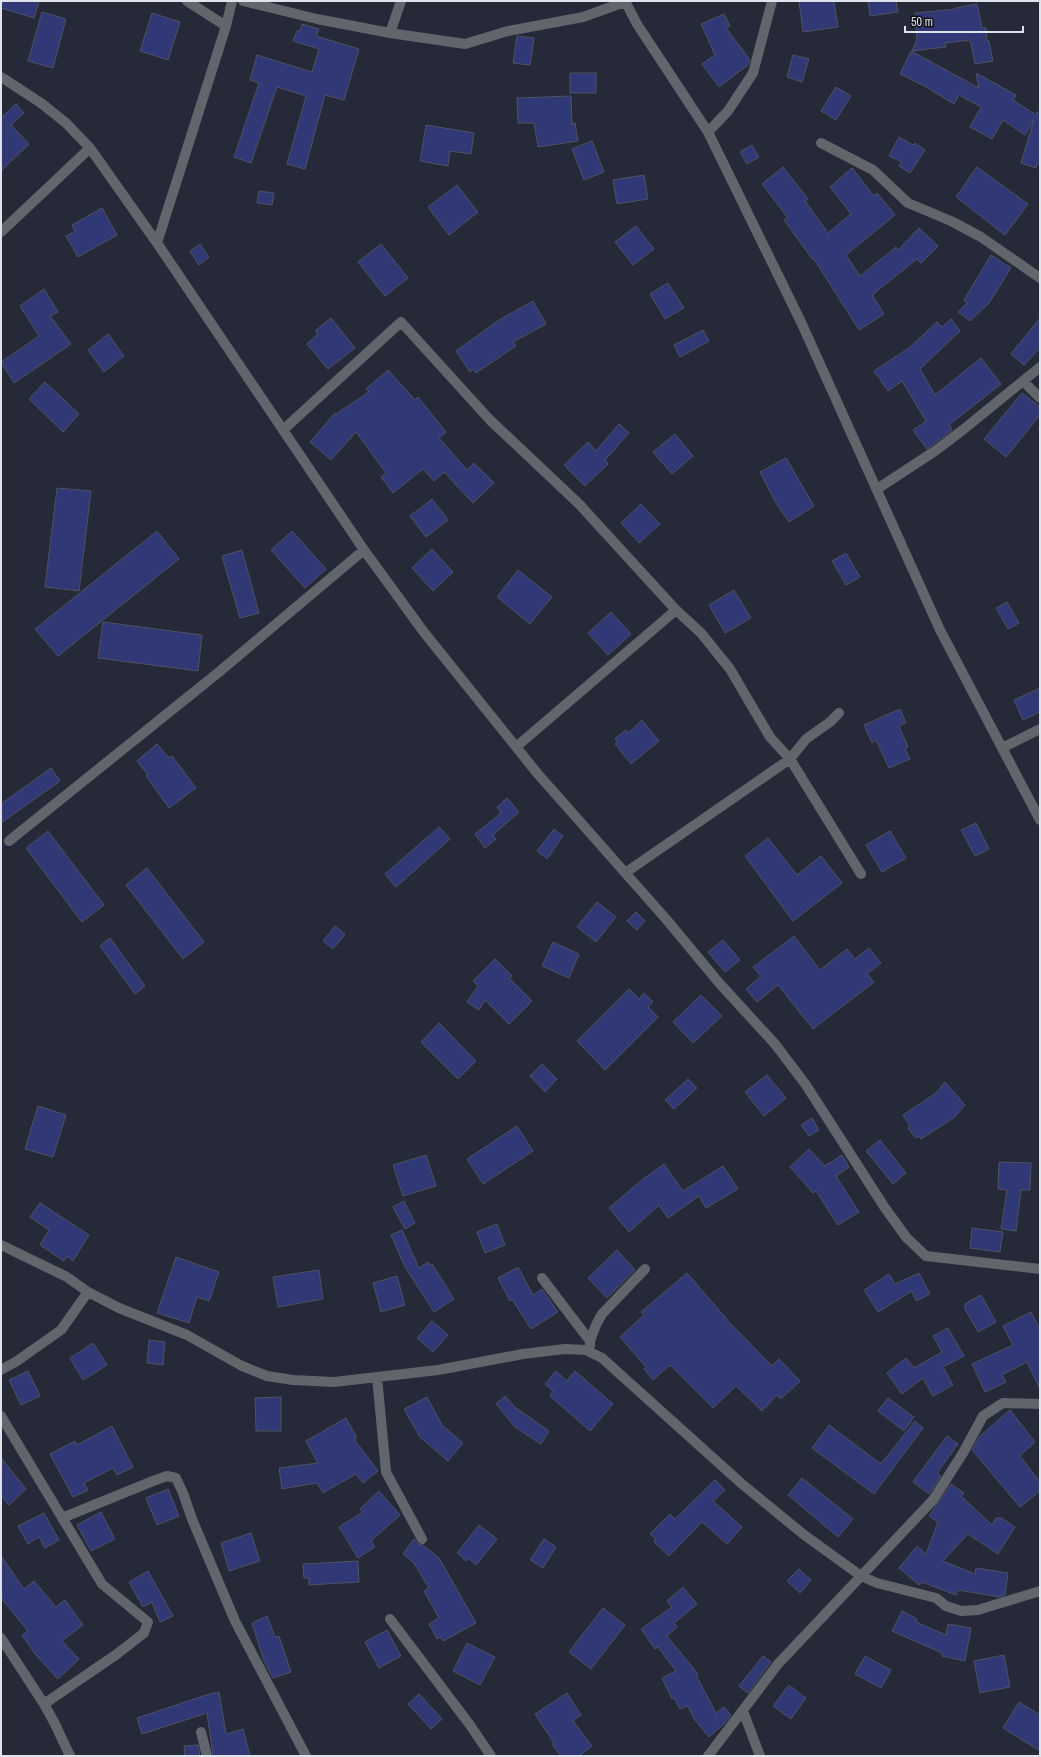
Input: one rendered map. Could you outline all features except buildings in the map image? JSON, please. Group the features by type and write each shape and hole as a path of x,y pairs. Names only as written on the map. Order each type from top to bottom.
{"street":[{"path":"187,1 226,26"},
{"path":"157,243 226,26 232,1"},
{"path":"244,1 316,19 390,33 465,44 508,31 583,17 625,1 637,24 708,132 800,322 940,630 1040,820"},
{"path":"390,33 401,1"},
{"path":"708,132 728,110 753,73 772,1"},
{"path":"1,77 48,108 66,123 90,148 157,243 364,550 423,631 537,773 720,984 775,1044 806,1085 885,1208 906,1237 926,1256 1040,1269"},
{"path":"821,143 873,170 908,203 951,221 981,237 1040,278"},
{"path":"1,232 90,148"},
{"path":"283,430 401,322 490,420 579,504 676,610 701,633 730,669 770,737 790,759 807,790 861,874"},
{"path":"877,489 935,451 1040,367"},
{"path":"1023,381 1040,398"},
{"path":"9,842 219,672 364,550"},
{"path":"516,747 676,610"},
{"path":"625,873 790,759 806,739 830,722 838,713"},
{"path":"1002,748 1040,728"},
{"path":"1,1245 67,1277 88,1292 119,1308 187,1335 242,1366 267,1376 316,1382 334,1382 438,1370 523,1354 565,1349 591,1352 602,1358 748,1489 803,1534 861,1576 878,1583 936,1598 946,1606 961,1611 978,1610 1040,1591"},
{"path":"591,1352 590,1341 602,1314 645,1269"},
{"path":"542,1278 590,1341"},
{"path":"1,1370 17,1361 61,1330 88,1292"},
{"path":"377,1377 386,1472 422,1539"},
{"path":"708,1756 778,1664 933,1500 963,1454 983,1416 1004,1403 1040,1404"},
{"path":"1,1416 102,1584 148,1622 144,1633 117,1654 44,1704"},
{"path":"62,1518 167,1476 176,1478 184,1493 192,1519 235,1621 306,1756"},
{"path":"390,1619 491,1756"},
{"path":"1,1638 44,1704 70,1756"},
{"path":"743,1711 760,1756"},
{"path":"201,1732 207,1756"}]}
